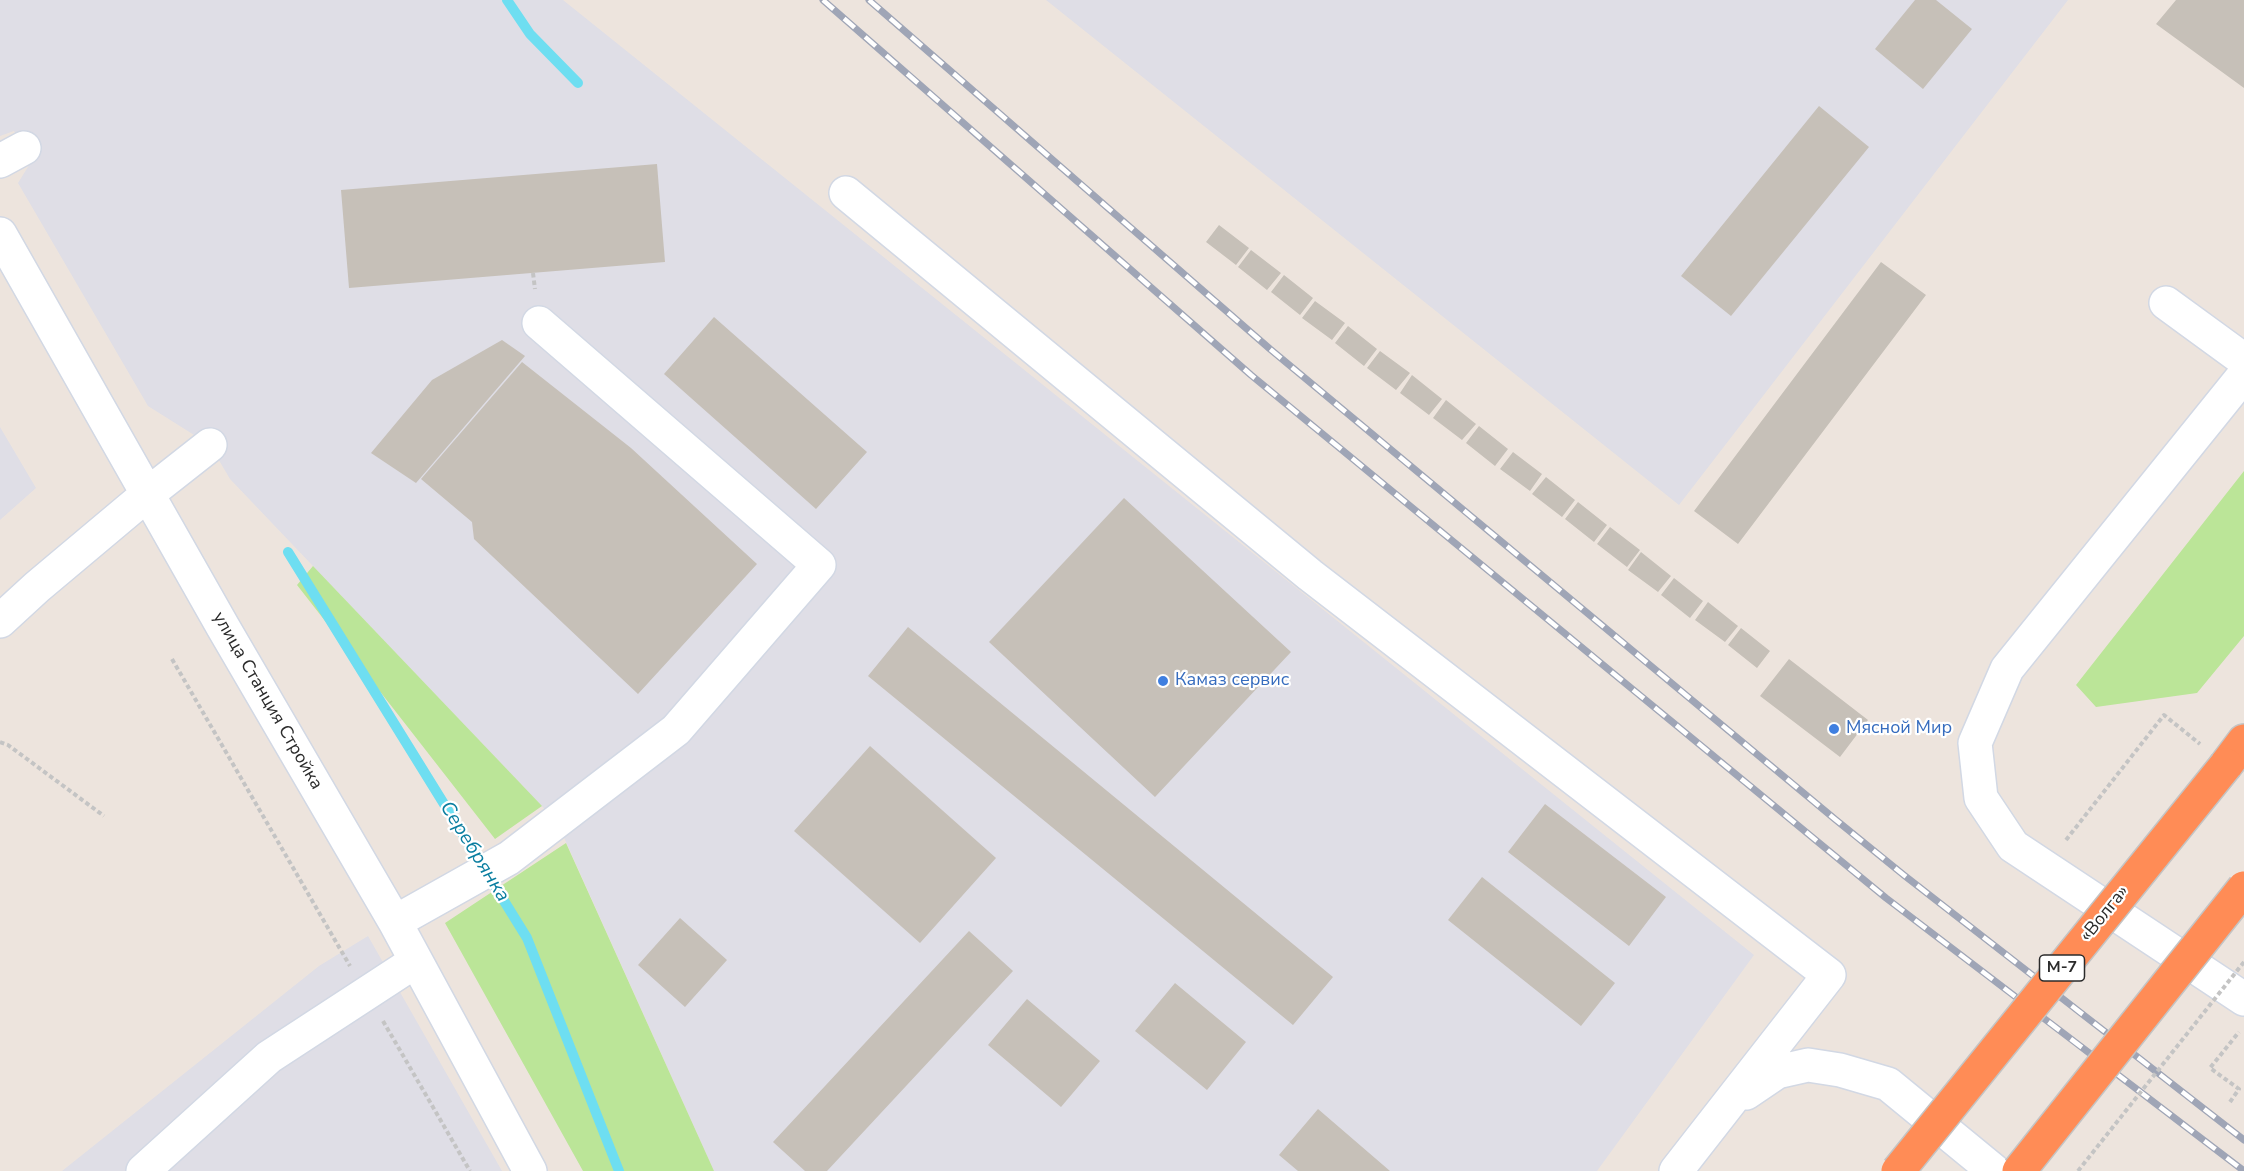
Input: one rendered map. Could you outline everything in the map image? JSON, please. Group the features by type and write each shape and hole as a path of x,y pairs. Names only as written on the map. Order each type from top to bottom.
{"highway":[{"name":"«Волга»","path":"1898,1171 2235,753"},
{"path":"2019,1171 2244,888"}],"street":[{"path":"846,193 1310,575 1830,975 1676,1171"},
{"name":"улица Станция Стройка","path":"0,234 229,637 395,922 530,1171"},
{"path":"2166,303 2244,360"},
{"path":"395,922 509,858 676,730 819,565 539,323"},
{"path":"2243,1014 2045,867 2013,846 1981,798 1975,743 2007,669 2244,375"},
{"path":"0,621 37,586 210,445"},
{"path":"143,1171 269,1057 416,961"},
{"path":"1717,1118 1754,1086 1777,1072 1808,1065 1840,1070 1888,1084 1994,1171"}],"path":[{"path":"172,659 470,1171"},
{"path":"2045,867 2164,715 2235,753"},
{"path":"0,742 104,816"},
{"path":"2078,1171 2244,962"},
{"path":"2230,1102 2239,1089 2210,1068 2243,1014"}],"shaded area":[{"path":"0,0 563,0 1754,955 1597,1171 714,1171 557,822 230,479 210,445 148,406 18,183 31,162 24,148 14,131 0,136"},
{"path":"1046,0 2068,0 1679,505"},
{"path":"0,427 36,488 0,520"},
{"path":"368,936 502,1171 62,1171 319,966"}],"green space":[{"path":"2244,471 2244,636 2197,693 2096,707 2076,685"},
{"path":"313,566 542,806 495,839 297,585"},
{"path":"566,843 714,1171 583,1171 445,923"}],"building":[{"path":"1915,0 1936,0 1972,29 1923,89 1875,49"},
{"path":"2176,0 2244,0 2244,88 2156,24"},
{"path":"1819,106 1869,147 1731,316 1681,276"},
{"path":"657,164 665,262 349,288 341,190"},
{"path":"1219,225 1249,248 1236,265 1206,242"},
{"path":"1251,250 1281,273 1267,290 1238,267"},
{"path":"1881,262 1926,295 1738,544 1694,511"},
{"path":"1284,275 1313,298 1300,315 1271,292"},
{"path":"1315,301 1345,323 1332,340 1302,318"},
{"path":"714,317 867,452 816,509 664,374"},
{"path":"1348,326 1377,349 1364,366 1335,343"},
{"path":"502,340 525,356 416,483 371,453 432,380"},
{"path":"1380,351 1410,373 1396,390 1367,368"},
{"path":"522,362 631,448 757,564 638,694 474,539 472,522 421,479"},
{"path":"1412,375 1442,399 1429,415 1400,393"},
{"path":"1446,400 1476,424 1462,440 1433,418"},
{"path":"1479,426 1508,449 1495,466 1466,443"},
{"path":"1513,452 1542,474 1530,491 1500,469"},
{"path":"1546,477 1575,500 1562,517 1532,494"},
{"path":"1124,498 1291,652 1155,797 989,642"},
{"path":"1578,502 1607,525 1594,542 1565,519"},
{"path":"1610,527 1640,550 1627,567 1597,544"},
{"path":"1641,552 1671,576 1658,592 1628,570"},
{"path":"1674,578 1703,601 1690,618 1661,595"},
{"path":"1708,602 1738,626 1725,642 1695,620"},
{"path":"908,627 1333,977 1293,1025 868,676"},
{"path":"1741,628 1770,651 1757,668 1728,645"},
{"path":"1789,659 1868,720 1840,757 1760,696"},
{"path":"870,746 996,858 920,943 794,831"},
{"path":"1545,804 1666,897 1629,946 1508,852"},
{"path":"1482,877 1615,983 1581,1026 1448,920"},
{"path":"680,918 727,960 685,1007 638,965"},
{"path":"969,931 1013,971 827,1171 805,1171 773,1142"},
{"path":"1175,983 1246,1042 1207,1090 1135,1031"},
{"path":"1027,999 1100,1061 1061,1107 988,1045"},
{"path":"1318,1109 1390,1171 1298,1171 1279,1155"}],"waterway":[{"path":"507,0 530,34 578,83"},
{"name":"Серебрянка","path":"288,552 527,938 619,1171"}],"railway":[{"path":"823,0 1251,375 1886,898 2244,1171"},
{"path":"869,0 1270,349 1836,820 2244,1140"}],"place":[{"name":"Камаз сервис","path":"1163,681"},
{"name":"Мясной Мир","path":"1834,729"}]}
